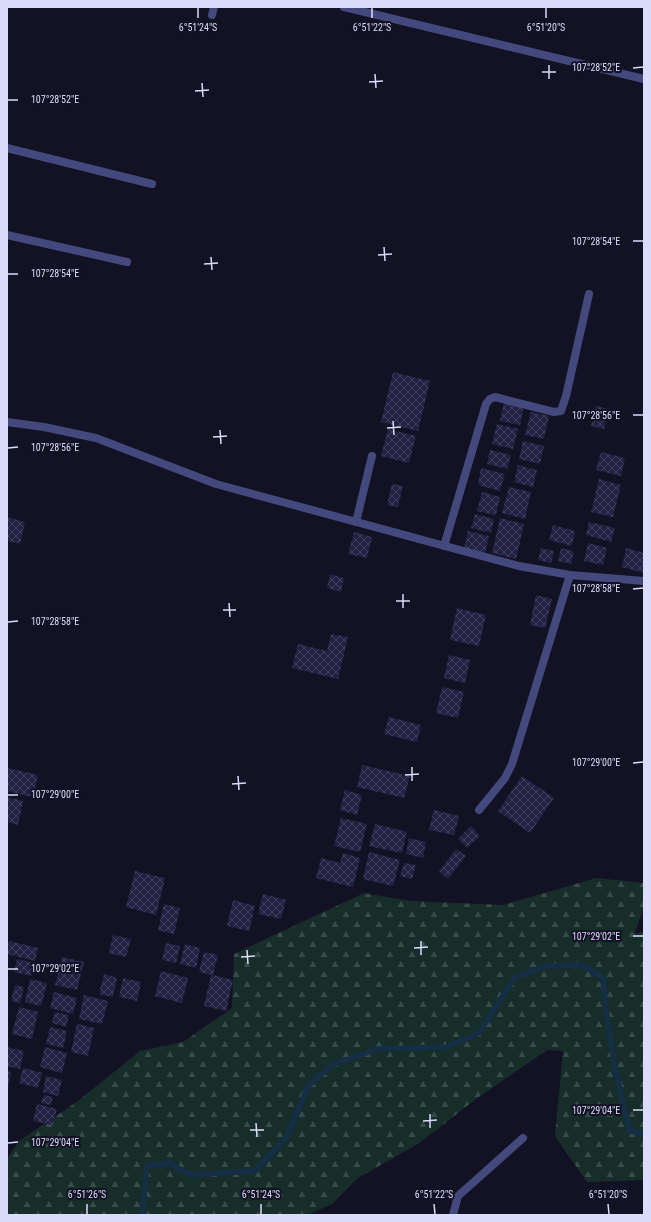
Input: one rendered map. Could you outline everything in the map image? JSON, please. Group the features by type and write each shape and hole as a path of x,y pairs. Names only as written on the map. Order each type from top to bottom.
{"street":[{"path":"344,7 644,79"},
{"path":"7,148 152,184"},
{"path":"7,235 127,262"},
{"path":"444,546 486,404 490,398 496,397 554,412 561,411 566,396 589,294"},
{"path":"7,422 44,427 96,438 216,484 538,570 570,575 644,581"},
{"path":"356,522 372,456"},
{"path":"479,810 505,778 512,764 570,575"},
{"path":"453,1215 458,1196 523,1138"}],"green space":[{"path":"596,878 644,883 644,906 635,933 644,932 644,1180 587,1182 555,1136 563,1051 547,1050 476,1099 418,1144 358,1178 332,1204 307,1215 7,1215 7,1159 19,1141 78,1101 140,1051 183,1042 232,1008 234,954 364,893 411,901 503,905"}],"building":[{"path":"393,372 430,381 418,431 381,422"},
{"path":"504,402 524,406 520,425 500,421"},
{"path":"596,406 608,409 604,429 591,426"},
{"path":"531,412 549,416 544,439 525,435"},
{"path":"497,424 518,429 513,449 492,444"},
{"path":"388,429 416,436 409,463 381,456"},
{"path":"523,441 544,446 540,464 519,459"},
{"path":"490,450 511,455 507,469 487,464"},
{"path":"601,452 625,458 621,476 596,470"},
{"path":"518,465 537,470 533,487 514,482"},
{"path":"481,468 505,474 500,491 478,485"},
{"path":"599,479 621,485 613,517 591,512"},
{"path":"392,484 403,486 398,507 387,505"},
{"path":"509,487 531,492 525,519 502,513"},
{"path":"482,492 500,497 496,515 477,511"},
{"path":"475,514 494,519 491,533 471,528"},
{"path":"7,517 25,522 20,544 7,541"},
{"path":"500,518 524,524 516,559 492,553"},
{"path":"589,522 615,528 611,542 586,535"},
{"path":"553,525 575,531 572,546 549,540"},
{"path":"468,531 489,536 485,554 464,548"},
{"path":"354,532 372,537 367,558 348,554"},
{"path":"588,543 607,548 603,565 584,561"},
{"path":"541,548 554,551 551,563 538,560"},
{"path":"561,548 574,551 571,564 558,561"},
{"path":"626,548 644,553 644,573 622,567"},
{"path":"330,574 344,578 341,592 327,588"},
{"path":"536,595 552,599 545,628 530,625"},
{"path":"457,608 486,615 479,646 450,640"},
{"path":"331,634 348,637 338,679 292,668 298,644 327,651"},
{"path":"449,655 470,660 465,683 444,678"},
{"path":"442,687 464,692 458,718 436,713"},
{"path":"389,717 421,725 417,742 384,734"},
{"path":"362,765 410,776 404,798 357,787"},
{"path":"8,768 38,775 33,797 7,791"},
{"path":"522,776 554,798 530,833 498,811"},
{"path":"345,790 362,795 357,815 340,810"},
{"path":"7,797 23,801 18,825 7,822"},
{"path":"434,810 459,816 454,835 429,830"},
{"path":"341,818 367,824 360,852 334,846"},
{"path":"375,824 407,832 402,853 369,846"},
{"path":"471,826 480,836 467,848 458,839"},
{"path":"409,838 426,842 423,858 406,854"},
{"path":"456,849 466,856 448,879 439,871"},
{"path":"369,852 400,860 393,886 363,879"},
{"path":"343,853 360,858 353,887 316,878 321,858 340,863"},
{"path":"404,863 416,865 412,879 400,876"},
{"path":"135,871 165,878 156,915 126,907"},
{"path":"263,894 286,900 281,919 258,914"},
{"path":"233,900 255,906 249,931 227,926"},
{"path":"164,904 180,908 174,934 158,930"},
{"path":"113,935 131,939 126,957 109,953"},
{"path":"9,941 38,948 35,961 7,954"},
{"path":"166,943 180,946 176,963 162,960"},
{"path":"185,944 200,948 196,968 180,964"},
{"path":"204,952 218,955 213,975 233,980 226,1011 204,1006 211,975 199,972"},
{"path":"62,957 84,962 77,990 55,985"},
{"path":"17,959 34,963 31,976 14,972"},
{"path":"161,971 188,978 182,1003 155,996"},
{"path":"104,974 117,978 113,997 99,994"},
{"path":"123,978 141,982 137,1001 119,997"},
{"path":"30,979 47,983 41,1006 25,1002"},
{"path":"15,985 24,987 20,1003 11,1001"},
{"path":"54,992 77,998 73,1014 50,1008"},
{"path":"84,995 108,1001 102,1024 79,1019"},
{"path":"19,1007 38,1012 32,1039 12,1034"},
{"path":"55,1012 69,1015 66,1027 52,1023"},
{"path":"77,1024 94,1028 88,1056 71,1052"},
{"path":"50,1027 67,1031 63,1048 46,1044"},
{"path":"7,1047 24,1051 20,1069 7,1066"},
{"path":"45,1047 67,1053 62,1073 40,1067"},
{"path":"23,1068 42,1073 38,1088 19,1083"},
{"path":"7,1071 11,1072 8,1088 7,1088"},
{"path":"46,1076 62,1080 58,1096 43,1092"},
{"path":"44,1095 53,1097 51,1105 41,1103"},
{"path":"37,1104 57,1109 53,1125 33,1121"}],"waterway":[{"path":"142,1215 147,1166 169,1163 190,1175 255,1171 286,1138 308,1086 332,1065 377,1049 447,1047 479,1033 515,977 547,966 583,965 603,978 607,1017 620,1093 630,1131 644,1134"}]}
